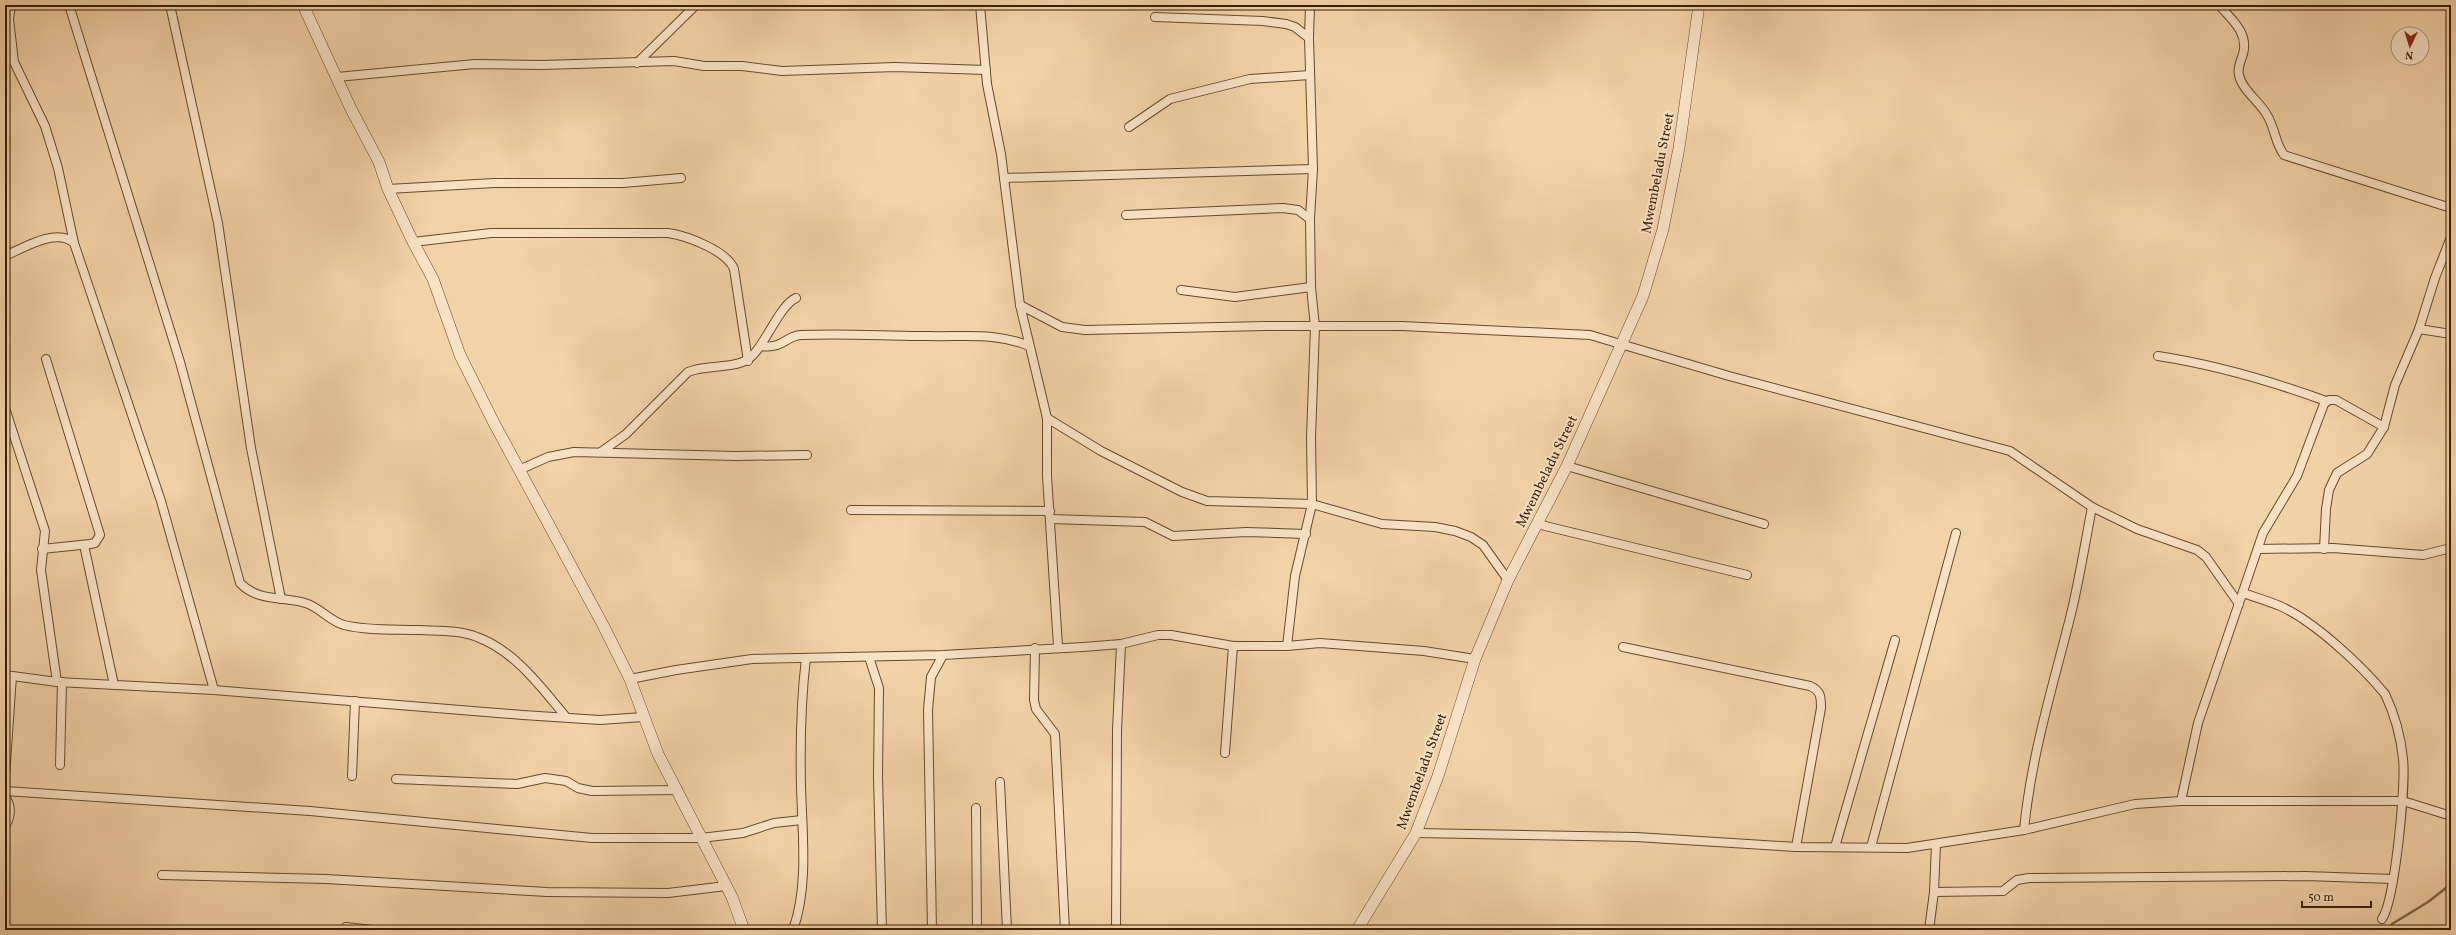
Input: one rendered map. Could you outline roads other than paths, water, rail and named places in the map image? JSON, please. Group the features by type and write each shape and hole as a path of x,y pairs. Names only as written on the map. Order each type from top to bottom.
{"street":[{"path":"12,5 9,19 14,62 46,126 58,168 74,243 160,501 214,690"},
{"path":"69,5 180,362 240,584 248,592 262,596 304,602 318,607 331,618 350,626 460,633 476,636 495,646 523,668 566,717"},
{"path":"170,5 218,223 251,448 281,599"},
{"path":"303,5 379,162 388,189 413,242 443,301 460,356 630,679 658,754 678,790 726,886 744,930"},
{"path":"637,63 696,5"},
{"path":"980,5 986,70 1004,178 1020,304 1047,418 1047,476 1058,646"},
{"path":"1287,646 1295,576 1312,504 1311,437 1315,327 1311,287 1310,219 1313,169 1309,38 1310,5"},
{"name":"Mwembeladu Street","path":"1357,930 1416,833 1438,776 1475,660 1508,580 1567,466 1643,296 1663,229 1679,148 1699,5"},
{"path":"2219,5 2243,35 2245,47 2238,69 2240,79 2269,117 2279,148 2284,154 2451,208"},
{"path":"1155,17 1270,22 1296,27 1309,38"},
{"path":"337,77 370,72 475,64 637,63 674,61 704,66 742,66 782,71 895,67 986,70"},
{"path":"1130,127 1170,99 1250,79 1310,76"},
{"path":"1004,178 1313,169"},
{"path":"388,189 494,183 623,183 681,178"},
{"path":"1126,215 1282,208 1298,210 1310,219"},
{"path":"413,242 491,233 668,233 683,237 724,255 730,261 734,270 748,361"},
{"path":"5,256 42,241 60,236 69,238 74,243"},
{"path":"2324,548 2326,509 2329,490 2337,473 2367,454 2384,427 2395,385 2419,329 2435,278 2451,237"},
{"path":"1181,290 1235,297 1311,287"},
{"path":"602,452 626,434 688,372 696,369 748,361 761,346 788,304 796,298"},
{"path":"1020,304 1062,327 1085,330 1265,326 1402,326 1513,330 1590,335 1729,376 1997,446 2020,457 2092,507 2137,529 2196,550 2206,556 2239,604"},
{"path":"2419,329 2451,334"},
{"path":"761,346 779,346 799,335 951,337 991,335 1004,337 1029,346"},
{"path":"2158,356 2206,364 2269,381 2326,401 2336,400 2384,427"},
{"path":"42,549 95,543 100,535 46,359"},
{"path":"2181,801 2198,723 2242,593 2268,522 2296,476 2326,401"},
{"path":"5,408 42,517 45,536 42,549 41,570 59,682 60,765"},
{"path":"1047,418 1101,451 1182,492 1207,501 1312,504 1382,524 1435,527 1455,531 1471,537 1483,546 1508,580"},
{"path":"519,470 548,457 574,452 689,455 807,455"},
{"path":"1567,466 1764,524"},
{"path":"2024,830 2028,790 2038,737 2070,617 2092,507"},
{"path":"851,510 1050,515 1145,522 1152,524 1165,534 1177,537 1246,532 1306,534"},
{"path":"1537,524 1747,575"},
{"path":"1871,848 1956,534"},
{"path":"84,545 114,685"},
{"path":"2258,549 2324,548 2423,555 2451,548"},
{"path":"2242,593 2281,606 2322,633 2385,694 2391,707 2403,758 2403,801 2393,878 2382,919"},
{"path":"630,679 720,662 766,658 943,655 1058,646 1121,644 1145,637 1170,635 1233,646 1287,646 1320,643 1424,651 1475,660"},
{"path":"1834,847 1895,640"},
{"path":"1116,930 1117,731 1121,644"},
{"path":"1225,753 1233,646"},
{"path":"1623,647 1810,686 1818,690 1821,696 1821,708 1796,847"},
{"path":"1035,648 1034,700 1036,710 1055,734 1065,930"},
{"path":"932,930 928,710 931,677 943,655"},
{"path":"869,657 879,688 878,777 882,930"},
{"path":"793,930 801,893 802,820 800,708 806,658"},
{"path":"5,777 8,676 59,682 214,690 600,720 643,716"},
{"path":"352,776 355,702"},
{"path":"396,779 517,784 545,778 566,781 578,788 592,791 678,790"},
{"path":"1000,782 1008,930"},
{"path":"5,792 310,811 592,838 701,838 743,833 774,823 802,820"},
{"path":"5,797 9,802 10,814 5,827"},
{"path":"1416,833 1636,837 1796,847 1907,848 2024,830 2135,804 2181,801 2403,801 2451,816"},
{"path":"976,808 977,930"},
{"path":"1929,930 1934,892 1936,844"},
{"path":"162,875 326,879 547,892 668,893 726,886"},
{"path":"1934,892 2003,891 2017,880 2030,878 2305,876 2393,878"},
{"path":"346,927 372,930"}],"waterway":[{"path":"2390,930 2392,924 2428,902 2451,884"}]}
